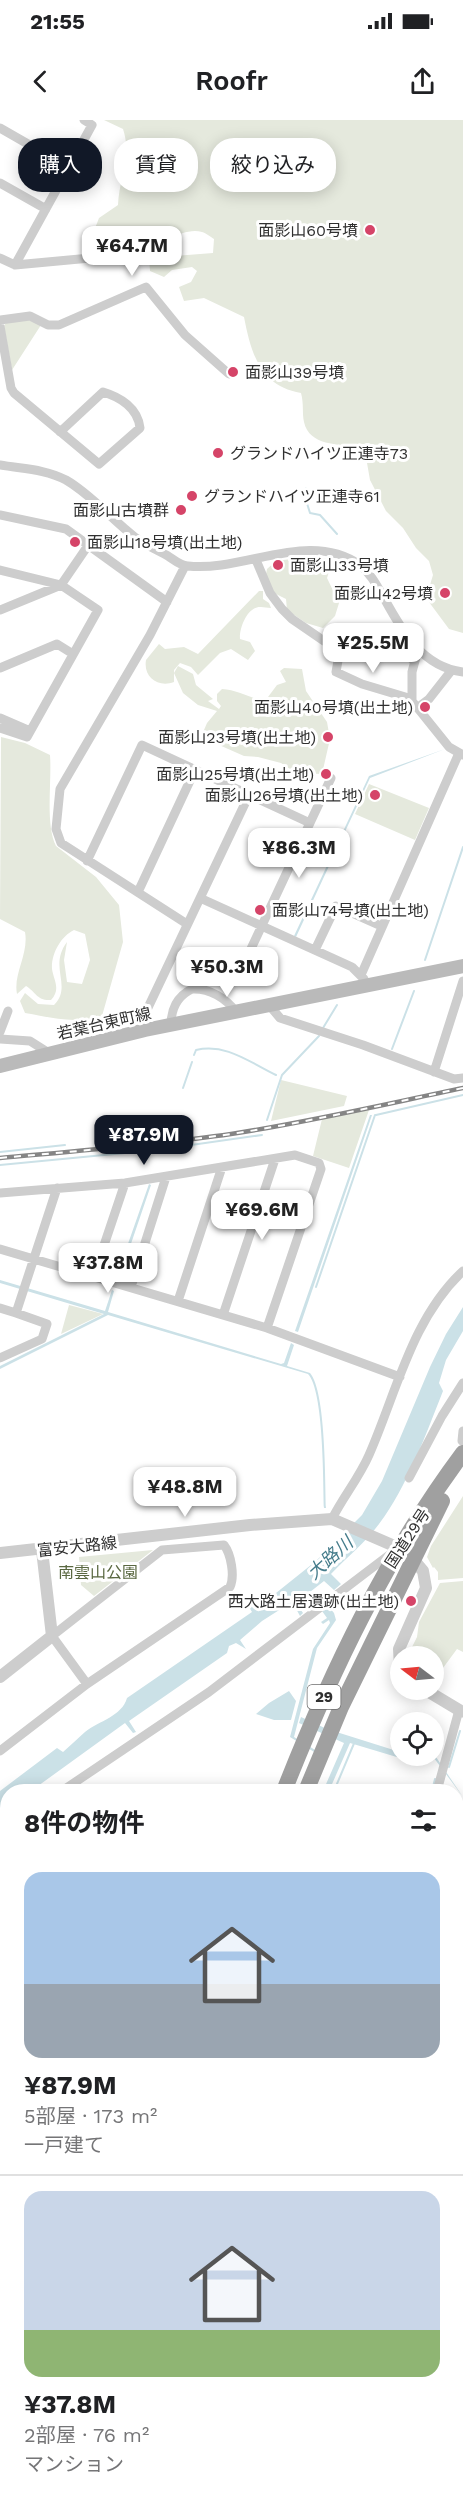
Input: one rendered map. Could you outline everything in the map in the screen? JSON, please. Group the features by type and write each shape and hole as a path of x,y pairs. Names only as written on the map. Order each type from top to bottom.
{"highway":[{"name":"国道29号","path":"309,1784 360,1669 406,1553 463,1441"},
{"name":"国道29号","path":"287,1784 300,1750 374,1590 406,1553 463,1464"}],"main road":[{"name":"若葉台東町線","path":"0,1066 145,1030 269,1005 366,980 463,966"}],"street":[{"path":"84,120 92,124 84,138"},
{"path":"0,128 18,138"},
{"path":"0,183 46,209"},
{"path":"15,265 55,192"},
{"path":"0,258 15,265 144,253"},
{"path":"0,320 30,316 48,325 59,325 146,287 185,334 229,374"},
{"path":"0,326 11,388 14,393 60,432 99,464 140,428 139,420 127,403 103,392 60,432"},
{"path":"0,465 36,469 65,480 137,539 185,566 226,566 302,549 322,550 347,557 372,576 398,622 418,650 435,663 451,671 463,672"},
{"path":"0,515 66,529 87,547 167,602"},
{"path":"0,610 61,585 87,547"},
{"path":"256,560 270,593 292,619 324,641 398,650 415,661"},
{"path":"185,566 167,602 60,789 56,829 61,843 187,924"},
{"path":"0,570 61,585 98,610 27,737 0,728"},
{"path":"341,644 336,672 362,684 412,699"},
{"path":"0,668 57,645 73,654"},
{"path":"200,898 352,967 366,980 381,926 461,754 449,747 412,699 411,676 418,650"},
{"path":"417,708 429,699 451,671"},
{"path":"0,718 30,731"},
{"path":"87,861 142,745 310,823"},
{"path":"138,892 195,770"},
{"path":"242,968 331,778"},
{"path":"145,1030 144,1016 249,795"},
{"path":"315,950 336,906 381,926"},
{"path":"434,1072 463,981"},
{"path":"171,1025 171,1010 188,990 195,988 227,1000 236,1012"},
{"path":"269,1005 280,1018 363,1045 454,1079 463,1078"},
{"path":"0,1032 8,1011"},
{"path":"0,1039 30,1041 50,1053"},
{"path":"0,1193 125,1183 295,1155 319,1163 321,1169 267,1328"},
{"path":"223,1315 275,1159"},
{"path":"178,1301 222,1167"},
{"path":"131,1287 166,1177"},
{"path":"94,1275 125,1183"},
{"path":"16,1313 57,1188"},
{"path":"0,1249 267,1328 400,1377"},
{"path":"400,1646 426,1588 423,1571 406,1553 332,1519 368,1458 400,1377 432,1311 444,1291 463,1271"},
{"path":"0,1308 47,1324 42,1339 0,1358"},
{"path":"409,1478 442,1416 463,1384"},
{"name":"富安大路線","path":"0,1553 250,1525 332,1519"},
{"path":"0,1677 162,1550 224,1545 228,1550 233,1580 230,1587 87,1684 0,1751"},
{"path":"42,1550 52,1636 87,1684"},
{"path":"72,1784 209,1692 406,1553"},
{"path":"439,1784 461,1711 442,1700"}],"green space":[{"path":"104,120 463,120 463,633 449,629 426,598 433,575 429,561 416,548 403,528 386,511 370,480 367,463 357,447 334,444 312,436 304,422 301,393 276,383 260,366 250,343 244,317 204,298 184,301 179,287 191,282 197,271 192,267 172,270 164,277 150,271 149,258 213,253 214,239 204,233 194,231 150,244 130,245 111,242 94,231 99,218 118,205 120,192 198,192 198,138 125,138 123,129"},
{"path":"26,319 41,325 12,370 4,326 7,321"},
{"path":"314,556 327,559 329,572 327,578 339,603 335,616 323,628 306,623 287,610 286,599 274,593 266,574 267,569 276,561"},
{"path":"259,591 263,591 263,599 269,603 271,608 256,608 245,619 240,639 250,642 255,651 248,660 231,649 220,653 198,675 191,667 180,663 174,670 174,682 157,682 149,676 146,660 159,644 165,649 184,647 198,654"},
{"path":"178,666 193,674 196,685 213,699 208,701 219,709 221,706 217,701 217,694 222,689 265,701 277,685 286,682 280,671 284,668 302,669 306,691 327,722 330,739 322,774 296,773 281,763 244,756 201,737 207,723 217,711 198,705 183,693 174,673"},
{"path":"1,737 25,743 50,755 50,815 56,846 96,877 119,905 123,942 102,1016 72,1020 25,1013 20,1001 25,993 38,1004 54,1005 61,991 60,960 67,942 64,960 67,982 82,984 90,960 85,934 74,930 61,941 53,957 52,969 56,992 51,1000 40,998 26,986 17,994 17,979 26,940 25,932 0,919"},
{"path":"369,784 429,808 415,840 355,814"},
{"path":"281,1080 347,1096 344,1106 271,1121"},
{"path":"369,1110 349,1168 313,1156 322,1119"},
{"path":"69,1305 103,1314 61,1334"},
{"path":"463,1496 463,1578 438,1580 438,1572 427,1557 431,1546"},
{"name":"南雲山公園","path":"153,1550 94,1596 81,1585 79,1557"},
{"path":"463,1581 463,1652 457,1649 444,1667 444,1646 412,1646 417,1637 419,1622 440,1583"}],"water":[{"path":"445,749 370,778 296,937 294,936 369,776"},
{"path":"370,1115 372,1115 298,1332 295,1331"},
{"path":"149,1184 151,1185 120,1276 117,1275"},
{"path":"0,1280 105,1311 112,1290 114,1291 108,1312 281,1364 284,1363 291,1343 294,1345 287,1366 310,1373 319,1398 324,1437 326,1508 324,1508 320,1417 317,1398 308,1374 108,1315 0,1369 0,1366 104,1314 0,1283"},
{"name":"大路川","path":"463,1307 463,1331 446,1360 439,1383 443,1391 415,1460 398,1494 374,1531 331,1574 341,1584 334,1590 324,1581 296,1603 303,1613 300,1616 294,1605 289,1609 284,1607 262,1621 240,1640 246,1649 236,1643 229,1646 227,1653 129,1721 136,1732 133,1733 125,1723 41,1784 9,1784 57,1748 63,1752 85,1732 115,1714 127,1698 252,1612 246,1602 248,1600 256,1609 316,1561 362,1515 382,1481 446,1334"},
{"path":"328,1606 336,1620 317,1648 294,1737 320,1753 319,1755 290,1737 313,1649 330,1623 329,1620 323,1624 321,1622 327,1618 322,1611"},
{"path":"289,1691 296,1701 291,1720 274,1720 256,1714 269,1703"},
{"path":"301,1717 327,1729 390,1749 390,1755 350,1743 332,1784 326,1784 344,1743 299,1723"},
{"path":"440,1766 442,1766 453,1784"}],"waterway":[{"path":"306,488 305,497 310,513 320,515 337,534"},
{"path":"425,960 463,847"},
{"path":"392,1049 414,991"},
{"path":"323,1028 337,1005"},
{"path":"60,1035 69,1033"},
{"path":"267,1120 282,1075 319,1036"},
{"path":"194,1055 196,1050 227,1051 276,1075"},
{"path":"183,1088 192,1062"},
{"path":"376,1115 463,1095"},
{"path":"316,1287 375,1115"},
{"path":"0,1165 156,1150 262,1135"},
{"path":"0,1152 65,1145"},
{"path":"449,1767 460,1731"},
{"path":"337,1784 355,1741"},
{"path":"434,1784 435,1779"}],"railway":[{"path":"0,1158 144,1145 231,1134 463,1088"}],"place":[{"name":"面影山60号墳","path":"370,230"},
{"name":"面影山39号墳","path":"233,372"},
{"name":"グランドハイツ正連寺73","path":"218,453"},
{"name":"グランドハイツ正連寺61","path":"192,496"},
{"name":"面影山古墳群","path":"181,510"},
{"name":"面影山18号墳(出土地)","path":"75,542"},
{"name":"面影山33号墳","path":"278,565"},
{"name":"面影山42号墳","path":"445,593"},
{"name":"面影山40号墳(出土地)","path":"425,707"},
{"name":"面影山23号墳(出土地)","path":"328,737"},
{"name":"面影山25号墳(出土地)","path":"326,774"},
{"name":"面影山26号墳(出土地)","path":"375,795"},
{"name":"面影山74号墳(出土地)","path":"260,910"},
{"name":"西大路土居遺跡(出土地)","path":"411,1601"}]}
